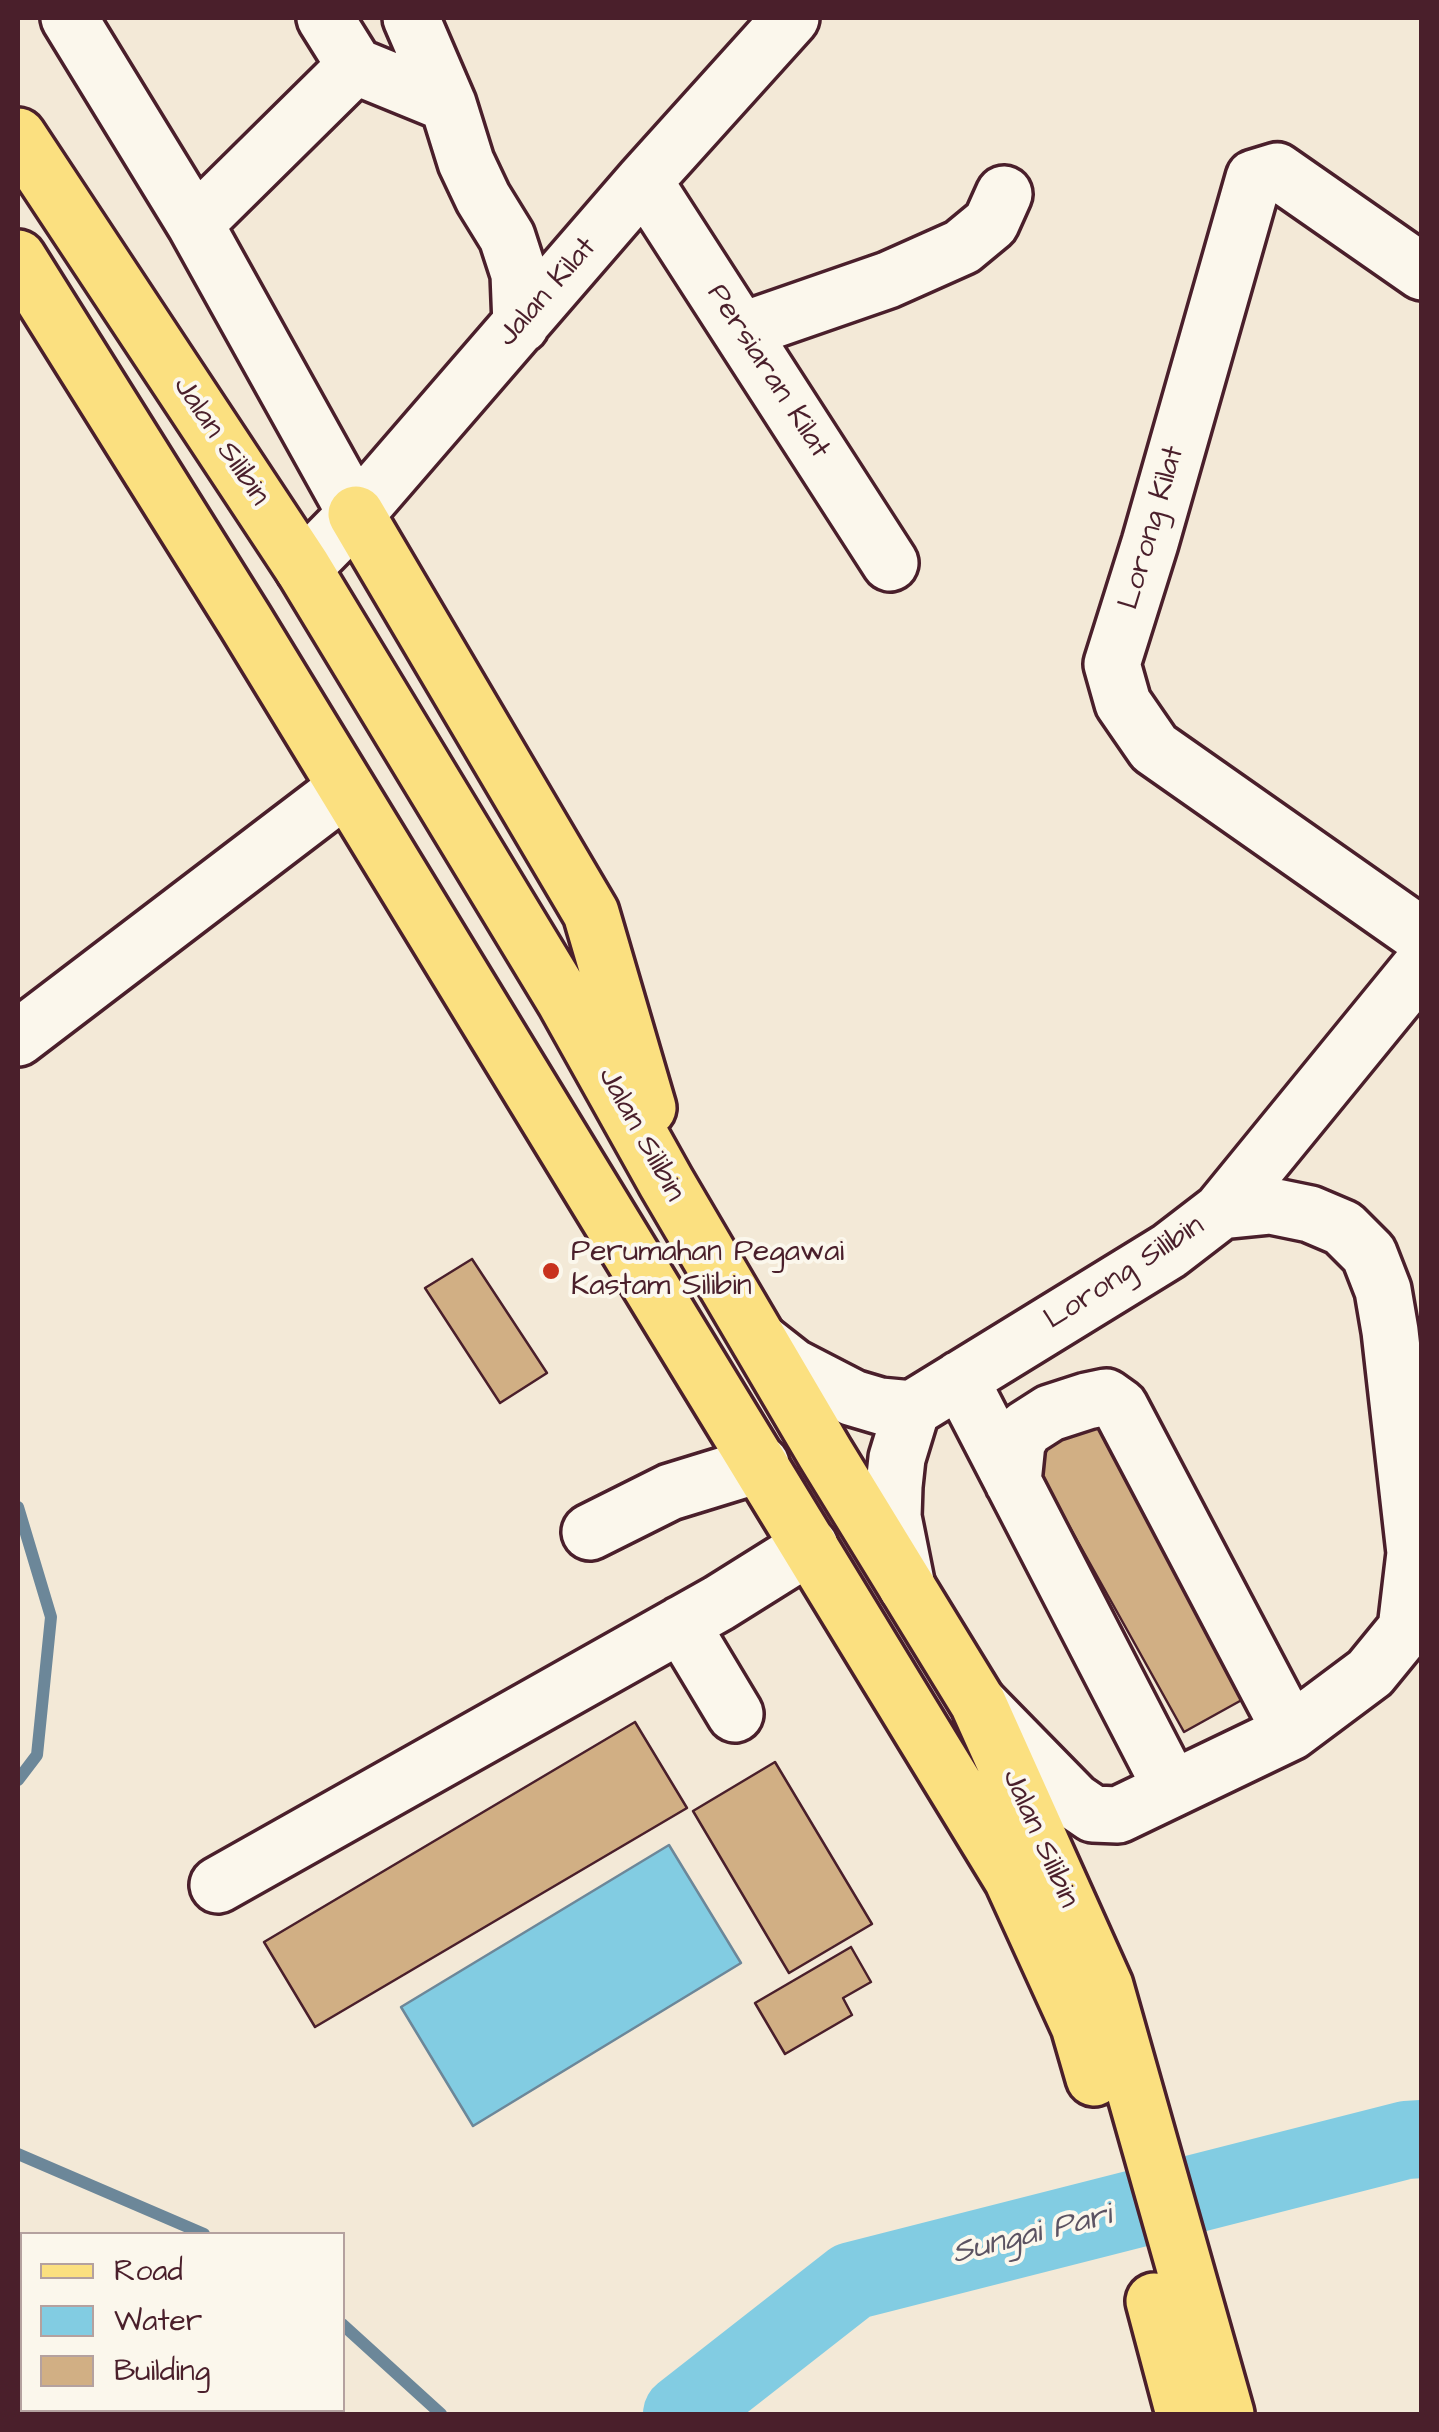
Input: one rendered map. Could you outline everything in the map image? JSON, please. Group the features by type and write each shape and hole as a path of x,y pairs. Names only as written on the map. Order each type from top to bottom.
{"main road":[{"name":"Jalan Silibin","path":"18,136 303,568 565,1000 666,1182 978,1703 1092,2006 1189,2380 1226,2414"},
{"name":"Jalan Silibin","path":"18,258 1092,2006"},
{"path":"356,514 591,912 641,1079 666,1182"},
{"path":"303,568 288,594 286,614 326,696 337,772"},
{"path":"760,1342 778,1429 776,1442 760,1464"}],"street":[{"path":"69,18 195,224 356,514"},
{"path":"325,18 355,66 448,104"},
{"path":"411,18 448,104 474,180 508,237 519,274 521,326"},
{"name":"Jalan Kilat","path":"303,568 356,514 644,181 791,18"},
{"path":"195,224 355,66"},
{"name":"Lorong Kilat","path":"1422,272 1276,170 1254,178 1112,664 1123,703 1154,748 1422,936"},
{"name":"Persiaran Kilat","path":"644,181 890,562"},
{"path":"741,331 888,280 962,248 990,223 1004,194"},
{"path":"18,1038 337,772"},
{"name":"Lorong Silibin","path":"912,1410 1169,1251 1221,1211 1422,965"},
{"path":"978,1703 1074,1801 1093,1814 1118,1815 1291,1732 1370,1673 1406,1630 1415,1553 1390,1331 1383,1290 1368,1254 1343,1228 1310,1214 1271,1206 1221,1211"},
{"path":"760,1342 838,1391 880,1406 912,1410 897,1458 894,1486 897,1547 906,1587"},
{"path":"960,1379 1172,1790"},
{"path":"1013,1482 1017,1444 1025,1429 1050,1413 1106,1397 1120,1408 1291,1732"},
{"path":"590,1532 670,1492 760,1464"},
{"path":"218,1885 682,1624 810,1546"},
{"path":"682,1624 735,1714"}],"water":[{"path":"669,1845 741,1963 473,2126 401,2007"}],"building":[{"path":"472,1259 547,1373 500,1403 425,1288"},
{"path":"1104,1415 1258,1691 1184,1732 1030,1456"},
{"path":"635,1722 687,1808 315,2027 264,1942"},
{"path":"775,1762 872,1924 789,1973 693,1811"},
{"path":"851,1947 871,1982 843,1998 852,2015 785,2054 755,2003"},
{"path":"18,2311 20,2367 18,2366"},
{"path":"129,2412 136,2414 78,2414"}],"waterway":[{"path":"18,1507 51,1617 37,1755 18,1780"},
{"name":"Sungai Pari","path":"682,2414 852,2281 1422,2139"},
{"path":"18,2154 199,2232"},
{"path":"345,2327 441,2414"}],"place":[{"name":"Perumahan Pegawai Kastam Silibin","path":"551,1271"}]}
